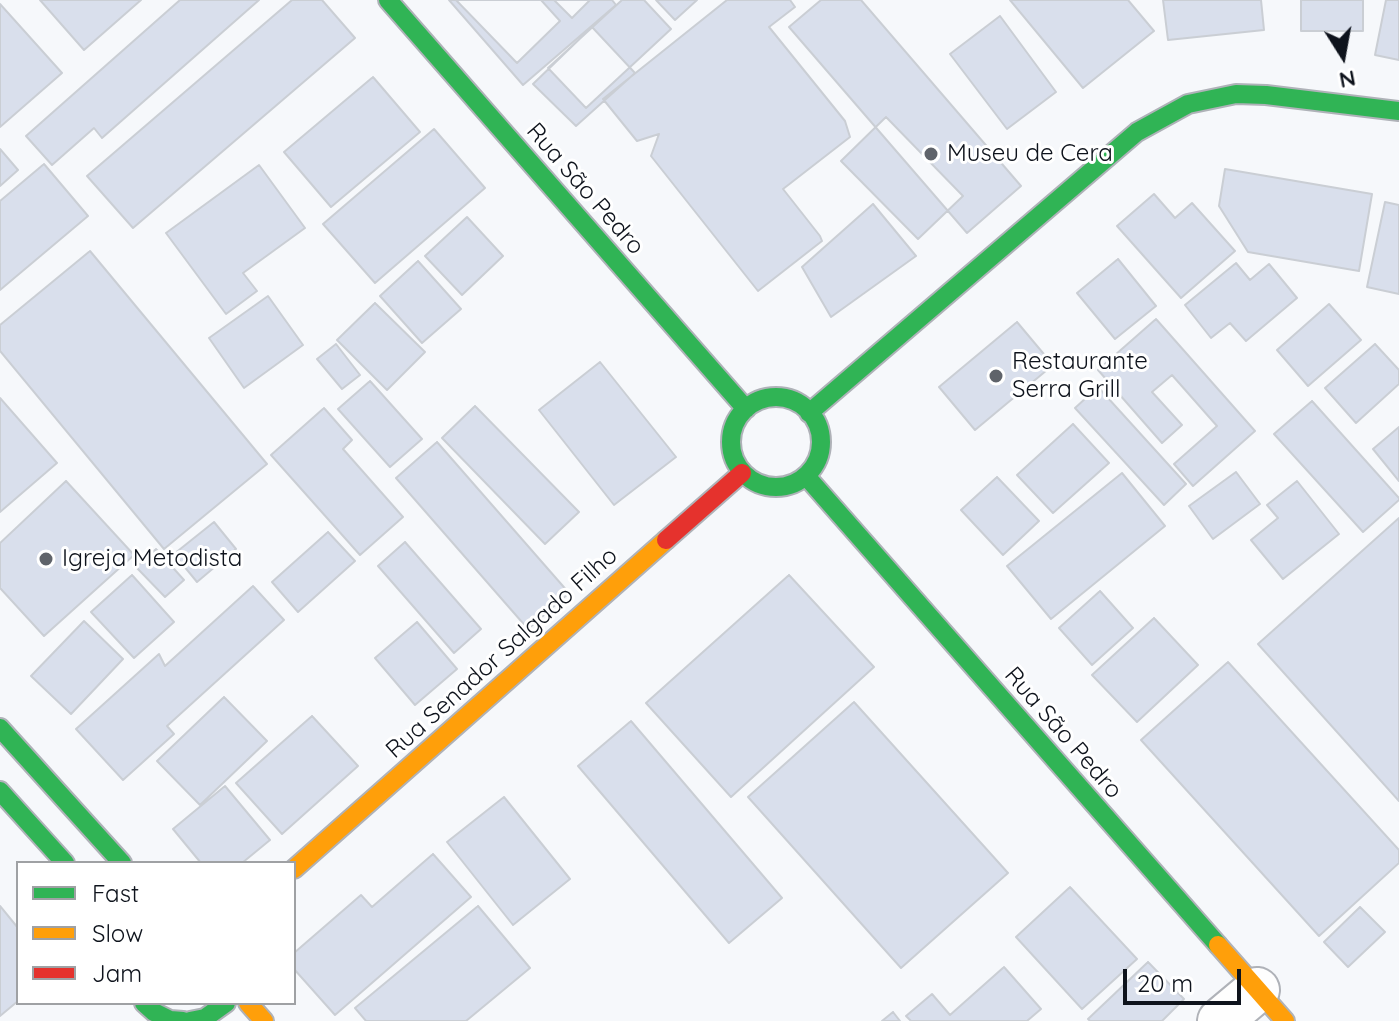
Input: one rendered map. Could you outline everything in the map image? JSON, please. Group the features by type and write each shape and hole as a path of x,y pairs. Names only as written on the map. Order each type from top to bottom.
{"main road":[{"name":"Rua São Pedro","path":"388,0 746,409"},
{"path":"809,413 1137,132 1188,104 1236,94 1399,111"},
{"path":"771,398 798,403 809,413 817,424 821,438 815,465 806,476 780,487 766,486 742,473 731,447 737,420 746,409 757,401 771,398"},
{"name":"Rua Senador Salgado Filho","path":"296,867 742,473"},
{"name":"Rua São Pedro","path":"806,476 1271,1006"},
{"path":"0,728 120,861"},
{"path":"0,791 63,861"},
{"path":"201,1020 224,1005"},
{"path":"250,1005 264,1021"},
{"path":"137,1006 170,1020 183,1021"}],"street":[{"path":"1220,1021 1271,1006"}],"building":[{"path":"40,0 141,0 84,50"},
{"path":"180,0 259,0 102,138 94,128 52,165 26,136"},
{"path":"292,0 322,0 355,38 133,228 87,176"},
{"path":"449,0 612,0 616,5 523,85"},
{"path":"456,0 541,0 560,21 517,63"},
{"path":"554,0 590,0 572,18"},
{"path":"622,0 644,0 671,29 586,108 548,68"},
{"path":"656,0 697,0 675,20"},
{"path":"727,0 790,0 795,7 769,27 845,121 850,137 783,189 822,241 758,291 651,156 659,134 637,141 603,99"},
{"path":"821,0 861,0 1021,186 967,233 789,27"},
{"path":"1010,0 1128,0 1154,31 1083,88"},
{"path":"1163,0 1261,0 1264,30 1168,40"},
{"path":"1301,0 1363,0 1363,31 1301,31"},
{"path":"1386,0 1399,0 1399,60 1375,55"},
{"path":"0,4 62,73 0,127"},
{"path":"1000,16 1056,92 1007,129 950,54"},
{"path":"592,27 635,73 576,126 533,84"},
{"path":"373,77 420,132 331,207 284,152"},
{"path":"886,117 963,196 918,239 841,161"},
{"path":"434,129 485,188 375,283 323,224"},
{"path":"0,149 18,170 0,186"},
{"path":"44,164 88,216 0,290 0,201"},
{"path":"259,165 305,228 243,273 257,291 226,314 166,233"},
{"path":"1225,169 1372,194 1359,271 1248,252 1219,206"},
{"path":"1154,194 1175,218 1192,203 1235,251 1181,298 1117,226"},
{"path":"1385,202 1399,205 1399,294 1367,287"},
{"path":"873,204 916,256 831,317 802,267"},
{"path":"467,217 503,256 462,295 425,256"},
{"path":"90,251 267,464 164,549 0,351 0,325"},
{"path":"1118,259 1156,306 1115,339 1077,293"},
{"path":"418,261 461,309 422,343 380,296"},
{"path":"1236,263 1250,280 1269,264 1297,298 1246,341 1230,323 1211,338 1185,305"},
{"path":"268,296 303,345 244,388 209,338"},
{"path":"375,303 425,352 387,390 337,340"},
{"path":"1329,304 1361,340 1308,386 1277,350"},
{"path":"1156,319 1255,431 1193,486 1174,464 1217,426 1172,375 1152,392 1182,425 1162,443 1098,370"},
{"name":"Restaurante Serra Grill","path":"1017,322 1053,365 975,430 939,387"},
{"path":"336,344 360,375 342,389 317,359"},
{"path":"1375,344 1399,370 1399,384 1356,423 1325,388"},
{"path":"600,362 676,457 614,505 539,410"},
{"path":"370,381 422,439 390,467 338,409"},
{"path":"1098,387 1186,484 1164,505 1075,408"},
{"path":"0,398 57,463 0,512"},
{"path":"1312,401 1399,498 1363,532 1274,434"},
{"path":"475,406 579,512 545,544 442,438"},
{"path":"324,408 352,440 343,449 403,517 360,555 271,455"},
{"path":"1073,424 1109,463 1053,513 1017,475"},
{"path":"1399,427 1399,481 1373,449"},
{"path":"437,442 569,593 528,629 396,478"},
{"path":"1236,472 1260,504 1213,539 1189,506"},
{"path":"1122,473 1165,526 1051,619 1007,566"},
{"path":"997,477 1039,521 1003,555 961,510"},
{"path":"66,481 134,555 44,636 0,588 0,543"},
{"path":"1297,481 1339,534 1283,579 1251,540 1278,518 1267,505"},
{"path":"1399,518 1399,801 1258,644"},
{"path":"214,522 236,549 197,582 174,554"},
{"path":"328,532 355,561 298,612 272,582"},
{"path":"405,542 481,629 454,653 378,566"},
{"path":"156,549 184,580 165,597 136,567"},
{"path":"132,575 174,622 134,658 91,612"},
{"path":"789,575 874,667 731,797 646,703"},
{"path":"253,586 284,620 167,726 174,734 123,780 76,729 159,654 165,666"},
{"path":"1100,591 1133,628 1092,665 1059,628"},
{"path":"1154,618 1198,665 1137,722 1092,675"},
{"path":"84,621 123,659 71,714 31,676"},
{"path":"417,622 457,669 415,705 375,658"},
{"path":"1228,662 1399,850 1399,863 1319,936 1141,740"},
{"path":"224,697 267,741 200,805 157,761"},
{"path":"854,702 1008,873 901,968 748,797"},
{"path":"312,716 358,766 282,834 236,783"},
{"path":"631,721 782,898 729,943 578,766"},
{"path":"225,786 270,840 244,861 199,861 173,829"},
{"path":"504,797 570,879 513,925 447,842"},
{"path":"433,854 471,897 335,1015 296,971 296,951 361,895 372,907"},
{"path":"1070,887 1137,959 1082,1009 1016,937"},
{"path":"0,906 16,926 16,1003 0,1016"},
{"path":"478,906 530,968 466,1021 366,1021 355,1008"},
{"path":"1360,907 1385,932 1348,967 1324,942"},
{"path":"1148,962 1184,999 1162,1021 1088,1019"},
{"path":"1004,967 1041,1009 1027,1021 911,1021 906,1016 932,994 950,1015"},
{"path":"893,1012 900,1021 882,1021"}],"traffic: fast":[{"path":"388,0 746,409"},
{"path":"809,413 1137,132 1188,104 1236,94 1399,111"},
{"path":"776,397 801,405 813,417 821,442 813,467 801,479 776,487 751,479 739,467 731,442 739,417 751,405 776,397"},
{"path":"806,476 1218,945"},
{"path":"0,728 120,861"},
{"path":"0,791 63,861"},
{"path":"146,1005 170,1020 183,1021"},
{"path":"190,1021 205,1018 223,1005"}],"traffic: slow":[{"path":"296,867 666,540"},
{"path":"1218,945 1285,1021"},
{"path":"250,1005 264,1021"}],"traffic: jam":[{"path":"666,540 742,473"}],"place":[{"name":"Museu de Cera","path":"931,154"},
{"name":"Restaurante Serra Grill","path":"996,376"},
{"name":"Igreja Metodista","path":"46,559"}]}
